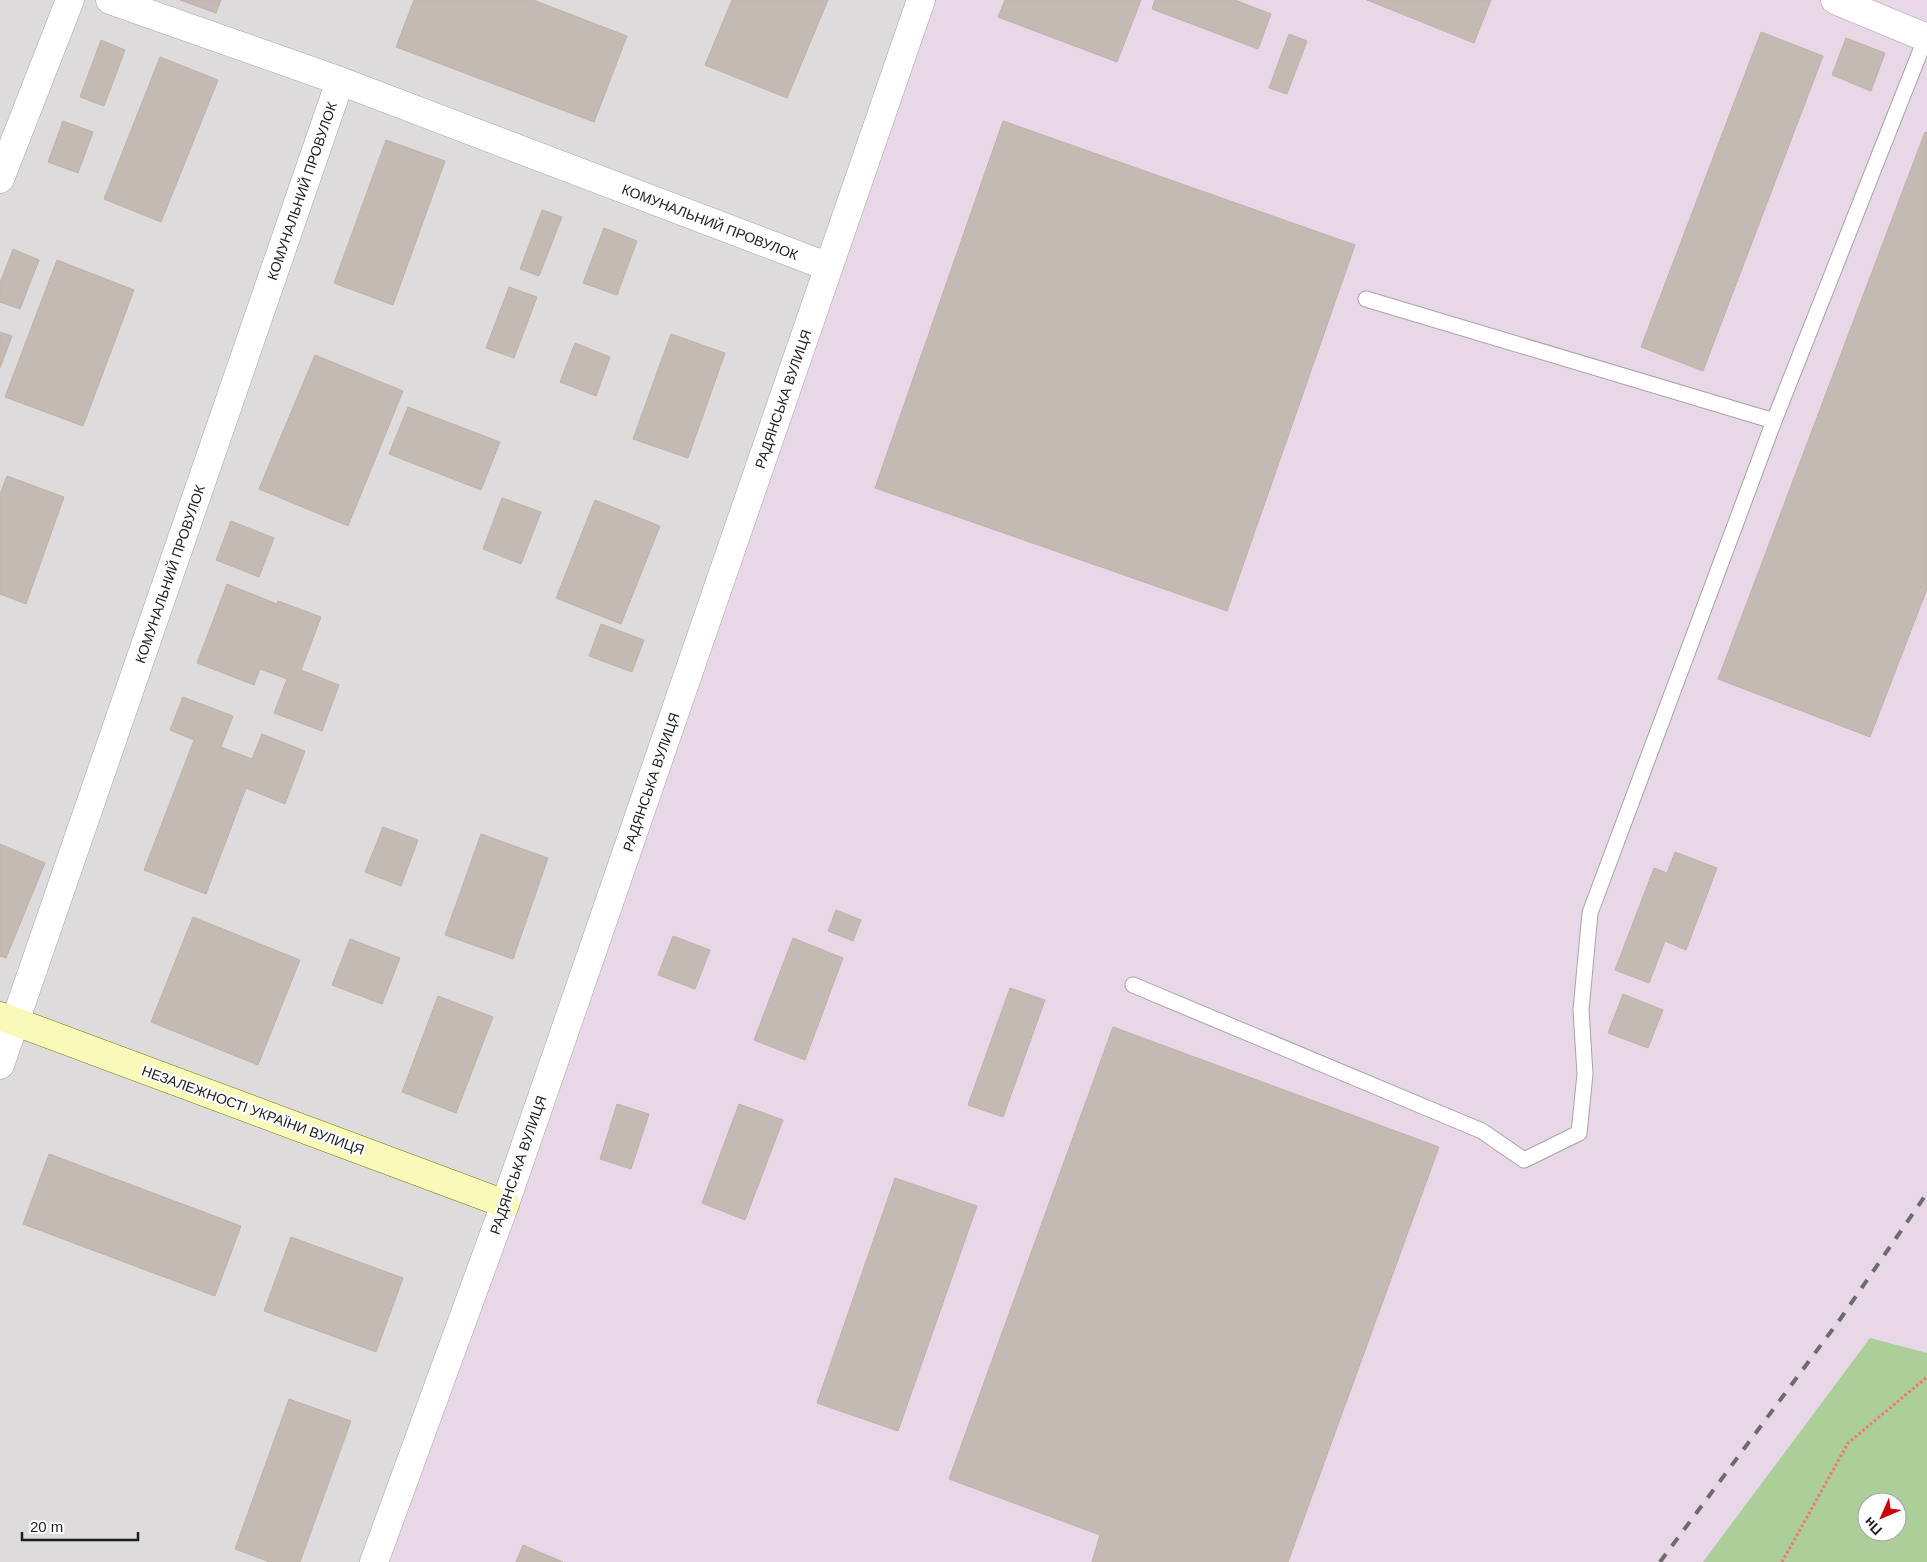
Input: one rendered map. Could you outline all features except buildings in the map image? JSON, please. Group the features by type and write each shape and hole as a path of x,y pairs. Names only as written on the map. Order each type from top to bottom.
{"street":[{"path":"0,179 70,0"},
{"name":"КОМУНАЛЬНИЙ ПРОВУЛОК","path":"110,0 340,81 829,267"},
{"name":"РАДЯНСЬКА ВУЛИЦЯ","path":"374,1562 505,1204 921,0"},
{"path":"1835,0 1926,38"},
{"name":"КОМУНАЛЬНИЙ ПРОВУЛОК","path":"0,1066 8,1019 340,81"},
{"name":"НЕЗАЛЕЖНОСТІ УКРАЇНИ ВУЛИЦЯ","path":"8,1019 505,1204"}],"lane":[{"path":"1134,985 1482,1131 1524,1160 1579,1133 1585,1074 1581,1010 1590,913 1774,421 1926,38"},
{"path":"1366,299 1774,421"}],"path":[{"path":"1782,1562 1848,1443 1927,1376"}],"shaded area":[{"path":"0,0 921,0 374,1562 0,1562"},
{"path":"921,0 1927,0 1927,1562 374,1562"}],"green space":[{"path":"1870,1338 1927,1353 1927,1562 1703,1562"}],"railway":[{"path":"1660,1562 1841,1318 1927,1193"}]}
